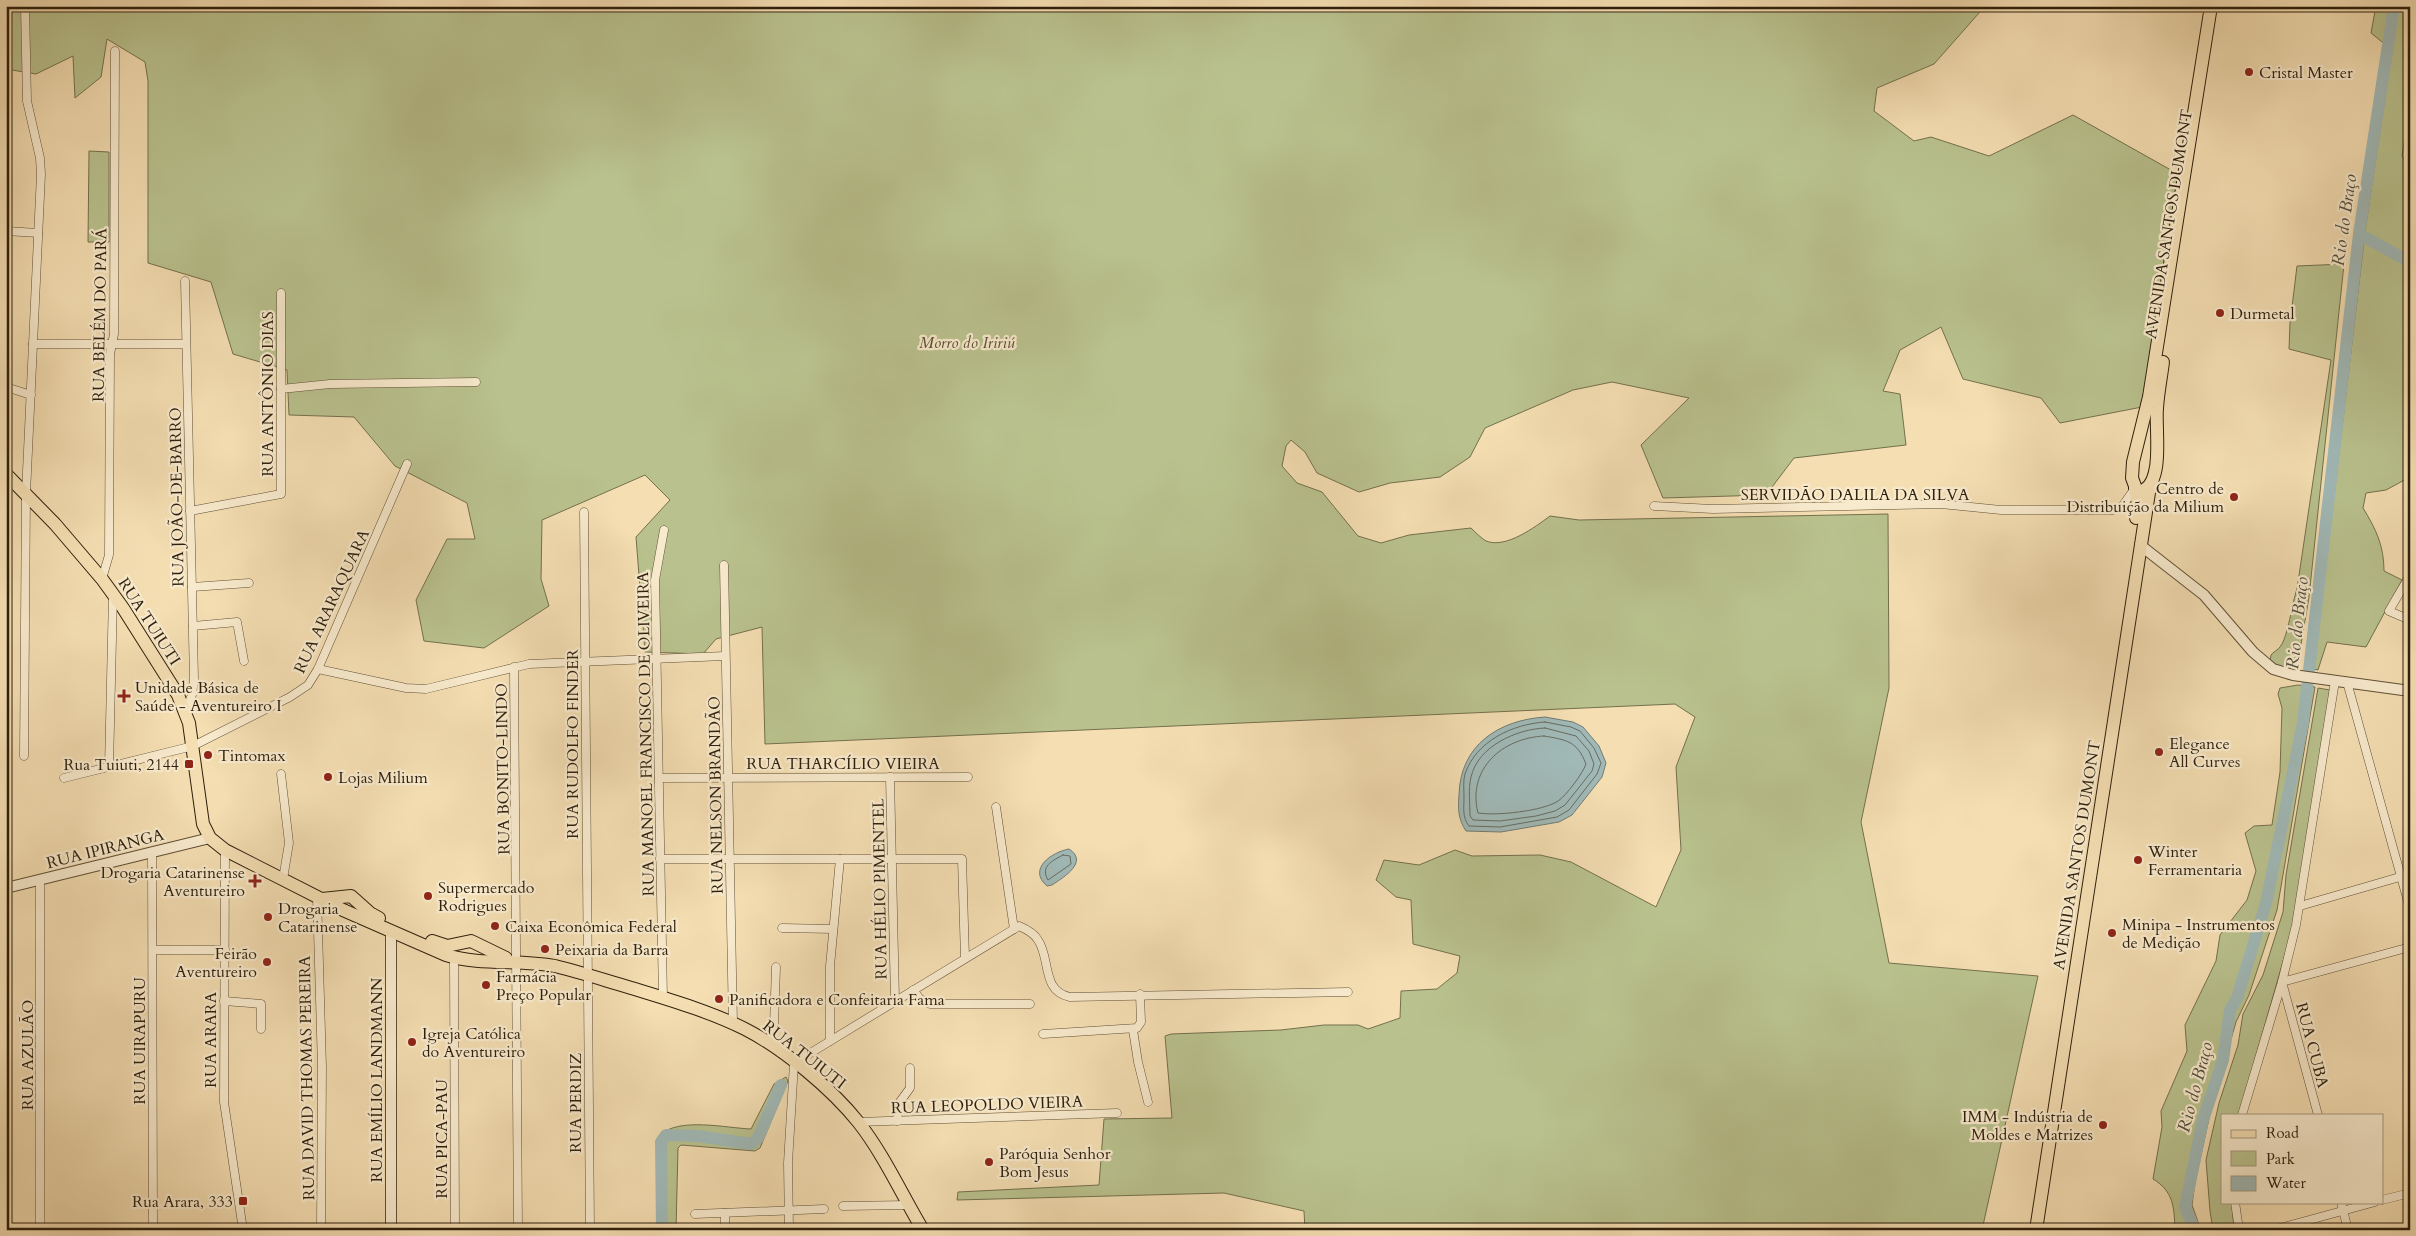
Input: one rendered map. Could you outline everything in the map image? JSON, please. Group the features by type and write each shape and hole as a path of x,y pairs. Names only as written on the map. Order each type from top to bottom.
{"main road":[{"name":"AVENIDA SANTOS DUMONT","path":"2029,1230 2138,505 2132,470 2149,397 2211,6"},
{"name":"AVENIDA SANTOS DUMONT","path":"2036,1230 2140,545 2150,486 2156,467 2157,407 2217,6"},
{"path":"2137,444 2142,440 2148,440 2157,447"},
{"name":"RUA TUIUTI","path":"6,474 26,493 114,593 173,687 185,712 193,746 202,816 210,838 225,850 344,910 454,958 552,966 663,998 733,1024 769,1044 794,1063 830,1092 858,1122 872,1142 923,1230"},
{"path":"2135,488 2143,490 2150,486"},
{"path":"2135,488 2141,505 2137,539 2140,545"},
{"path":"344,910 343,902 348,896"},
{"path":"320,898 348,896 354,898 375,916 440,945 454,946 467,941 475,942 477,951 472,960"},
{"name":"RUA TUIUTI","path":"475,942 490,952 517,962"}],"street":[{"path":"24,756 26,493 41,166 27,101 25,6"},
{"name":"RUA BELÉM DO PARÁ","path":"102,579 109,555 112,344 114,334 115,51"},
{"path":"6,231 38,233"},
{"name":"RUA JOÃO-DE-BARRO","path":"185,281 194,686 185,712"},
{"name":"RUA ANTÔNIO DIAS","path":"190,511 281,494 281,294"},
{"path":"33,344 186,344"},
{"path":"281,389 323,384 476,382"},
{"path":"6,387 31,395"},
{"name":"RUA ARARAQUARA","path":"64,778 193,746 290,697 308,685 318,668 407,464"},
{"name":"SERVIDÃO DALILA DA SILVA","path":"1654,506 1713,509 1941,504 2001,510 2112,510 2121,508 2135,488"},
{"name":"RUA RUDOLFO FINDER","path":"584,512 588,975"},
{"name":"RUA MANOEL FRANCISCO DE OLIVEIRA","path":"663,998 655,572 664,530"},
{"path":"2140,545 2204,595 2263,662 2273,669 2293,675 2410,691"},
{"name":"RUA NELSON BRANDÃO","path":"724,565 733,1024"},
{"path":"2410,575 2389,611 2410,620"},
{"path":"192,587 249,583"},
{"path":"109,767 114,593"},
{"path":"193,626 237,622 244,661"},
{"path":"318,668 406,688 426,689 514,667 725,656"},
{"name":"RUA BONITO-LINDO","path":"514,667 518,1230"},
{"path":"2242,1114 2282,982 2300,906 2336,680"},
{"path":"2347,682 2410,909"},
{"path":"281,774 289,843 283,879"},
{"name":"RUA THARCÍLIO VIEIRA","path":"658,778 968,776"},
{"name":"RUA HÉLIO PIMENTEL","path":"890,777 895,1001"},
{"path":"996,807 1014,929"},
{"name":"RUA IPIRANGA","path":"6,888 210,838"},
{"name":"RUA ARARA","path":"225,850 224,1102 243,1230"},
{"name":"RUA UIRAPURU","path":"152,852 153,1230"},
{"path":"660,859 962,859 966,958"},
{"path":"830,1041 833,929 840,859"},
{"path":"2300,906 2410,874"},
{"name":"RUA AZULÃO","path":"40,880 40,1230"},
{"name":"RUA DAVID THOMAS PEREIRA","path":"320,898 321,1230"},
{"path":"789,1230 788,1163 794,1063 1020,926 1028,930 1039,940 1051,983 1062,995 1070,997 1140,994 1348,992"},
{"path":"782,928 833,929"},
{"name":"RUA EMÍLIO LANDMANN","path":"391,931 391,1230"},
{"path":"2282,982 2410,947"},
{"path":"153,950 224,950"},
{"name":"RUA PICA-PAU","path":"454,958 455,1230"},
{"path":"769,1044 774,1026 776,967"},
{"name":"RUA PERDIZ","path":"588,975 590,1230"},
{"name":"RUA CUBA","path":"2282,982 2318,1114"},
{"path":"914,990 920,999 930,1004 1030,1004"},
{"path":"1043,1034 1134,1030 1141,1022 1140,994"},
{"path":"224,1001 261,1004 261,1029"},
{"path":"1134,1030 1148,1102"},
{"path":"897,1121 898,1103 910,1088 910,1068"},
{"name":"RUA LEOPOLDO VIEIRA","path":"858,1122 1117,1113"},
{"path":"2384,1200 2410,1193"},
{"path":"2235,1204 2239,1230"},
{"path":"2341,1204 2348,1230"},
{"path":"2273,1230 2368,1204"},
{"path":"843,1206 908,1205"},
{"path":"695,1214 824,1209"},
{"path":"725,1212 725,1230"}],"green space":[{"name":"Morro do Iririú","path":"6,6 1982,6 1979,13 1934,64 1877,88 1874,111 1914,141 1931,137 1989,156 2073,115 2178,174 2142,407 2060,423 2041,398 1963,379 1941,327 1900,350 1883,391 1900,394 1906,445 1794,458 1766,495 1663,498 1641,445 1689,398 1612,382 1573,390 1485,428 1470,457 1440,477 1390,483 1359,492 1317,473 1305,452 1291,440 1286,446 1282,466 1297,483 1322,492 1358,536 1381,543 1409,535 1471,528 1486,541 1502,542 1520,536 1550,516 1579,520 1888,514 1889,688 1861,822 1889,963 2038,976 1982,1230 1305,1230 1304,1211 1224,1193 957,1200 958,1192 1099,1185 1104,1119 1172,1118 1165,1036 1171,1034 1281,1030 1324,1025 1358,1025 1368,1029 1400,1018 1401,991 1437,989 1457,973 1460,956 1413,944 1411,900 1396,897 1376,880 1384,860 1419,865 1455,850 1472,856 1540,855 1571,862 1656,907 1681,850 1676,767 1695,717 1675,704 765,744 762,627 716,639 703,654 645,652 636,537 670,500 645,475 542,520 541,579 549,606 484,648 424,641 416,600 447,539 475,539 467,503 395,466 354,417 289,415 287,370 233,354 211,282 148,263 148,81 145,62 107,39 101,77 75,98 73,56 36,74 6,69"},
{"path":"2376,6 2410,6 2410,121 2407,124 2402,156 2410,169 2410,477 2386,490 2366,493 2363,508 2378,538 2383,554 2384,571 2402,580 2366,647 2327,642 2318,670 2311,668 2328,546 2366,224 2392,50 2371,33"},
{"path":"89,151 109,152 109,242 88,242"},
{"path":"2344,264 2309,597 2297,668 2282,668 2270,661 2271,655 2283,642 2297,589 2331,360 2289,349 2297,266"},
{"path":"2298,685 2315,687 2277,910 2249,995 2236,1022 2212,1105 2195,1182 2192,1205 2201,1230 2175,1230 2172,1201 2165,1189 2153,1179 2162,1127 2161,1111 2187,1051 2185,1025 2216,961 2220,935 2247,900 2256,871 2245,833 2254,826 2272,825 2280,772 2282,708 2278,694 2280,688"},
{"path":"2318,688 2330,690 2292,930 2239,1114 2221,1114 2221,1204 2232,1204 2234,1230 2213,1230 2206,1160 2219,1103 2238,1045 2243,1014 2263,975 2283,912 2286,875"},
{"path":"786,1077 788,1081 760,1148 755,1151 681,1145 678,1148 676,1230 659,1230 660,1135 679,1126 691,1125 751,1129 774,1084"}],"water":[{"path":"1545,717 1573,722 1583,727 1599,746 1606,763 1602,777 1572,815 1559,822 1501,832 1466,831 1459,814 1459,795 1461,777 1466,762 1475,749 1485,738 1512,723"},
{"path":"1069,849 1075,854 1076,864 1063,878 1047,886 1042,880 1040,873 1044,862 1056,854"}],"waterway":[{"name":"Rio do Braço","path":"2195,1230 2185,1207 2203,1120 2223,1060 2230,1010 2237,998 2266,903 2303,723 2359,234 2394,6"},
{"path":"2359,234 2410,262"},
{"path":"662,1230 661,1142 666,1135 698,1136 751,1144 758,1138 781,1085"}],"place":[{"name":"Cristal Master","path":"2249,72"},
{"name":"Durmetal","path":"2220,313"},
{"name":"Centro de Distribuição da Milium","path":"2234,497"},
{"name":"Unidade Básica de Saúde - Aventureiro I","path":"124,696"},
{"name":"Elegance All Curves","path":"2159,752"},
{"name":"Tintomax","path":"208,755"},
{"name":"Rua Tuiuti, 2144","path":"189,764"},
{"name":"Lojas Milium","path":"328,777"},
{"name":"Winter Ferramentaria","path":"2138,860"},
{"name":"Drogaria Catarinense Aventureiro","path":"255,881"},
{"name":"Supermercado Rodrigues","path":"428,896"},
{"name":"Drogaria Catarinense","path":"268,917"},
{"name":"Caixa Econômica Federal","path":"495,926"},
{"name":"Minipa - Instrumentos de Medição","path":"2112,933"},
{"name":"Peixaria da Barra","path":"545,949"},
{"name":"Feirão Aventureiro","path":"267,962"},
{"name":"Farmácia Preço Popular","path":"486,985"},
{"name":"Panificadora e Confeitaria Fama","path":"719,999"},
{"name":"Igreja Católica do Aventureiro","path":"412,1042"},
{"name":"IMM - Indústria de Moldes e Matrizes","path":"2103,1125"},
{"name":"Paróquia Senhor Bom Jesus","path":"989,1162"},
{"name":"Rua Arara, 333","path":"243,1201"}]}
